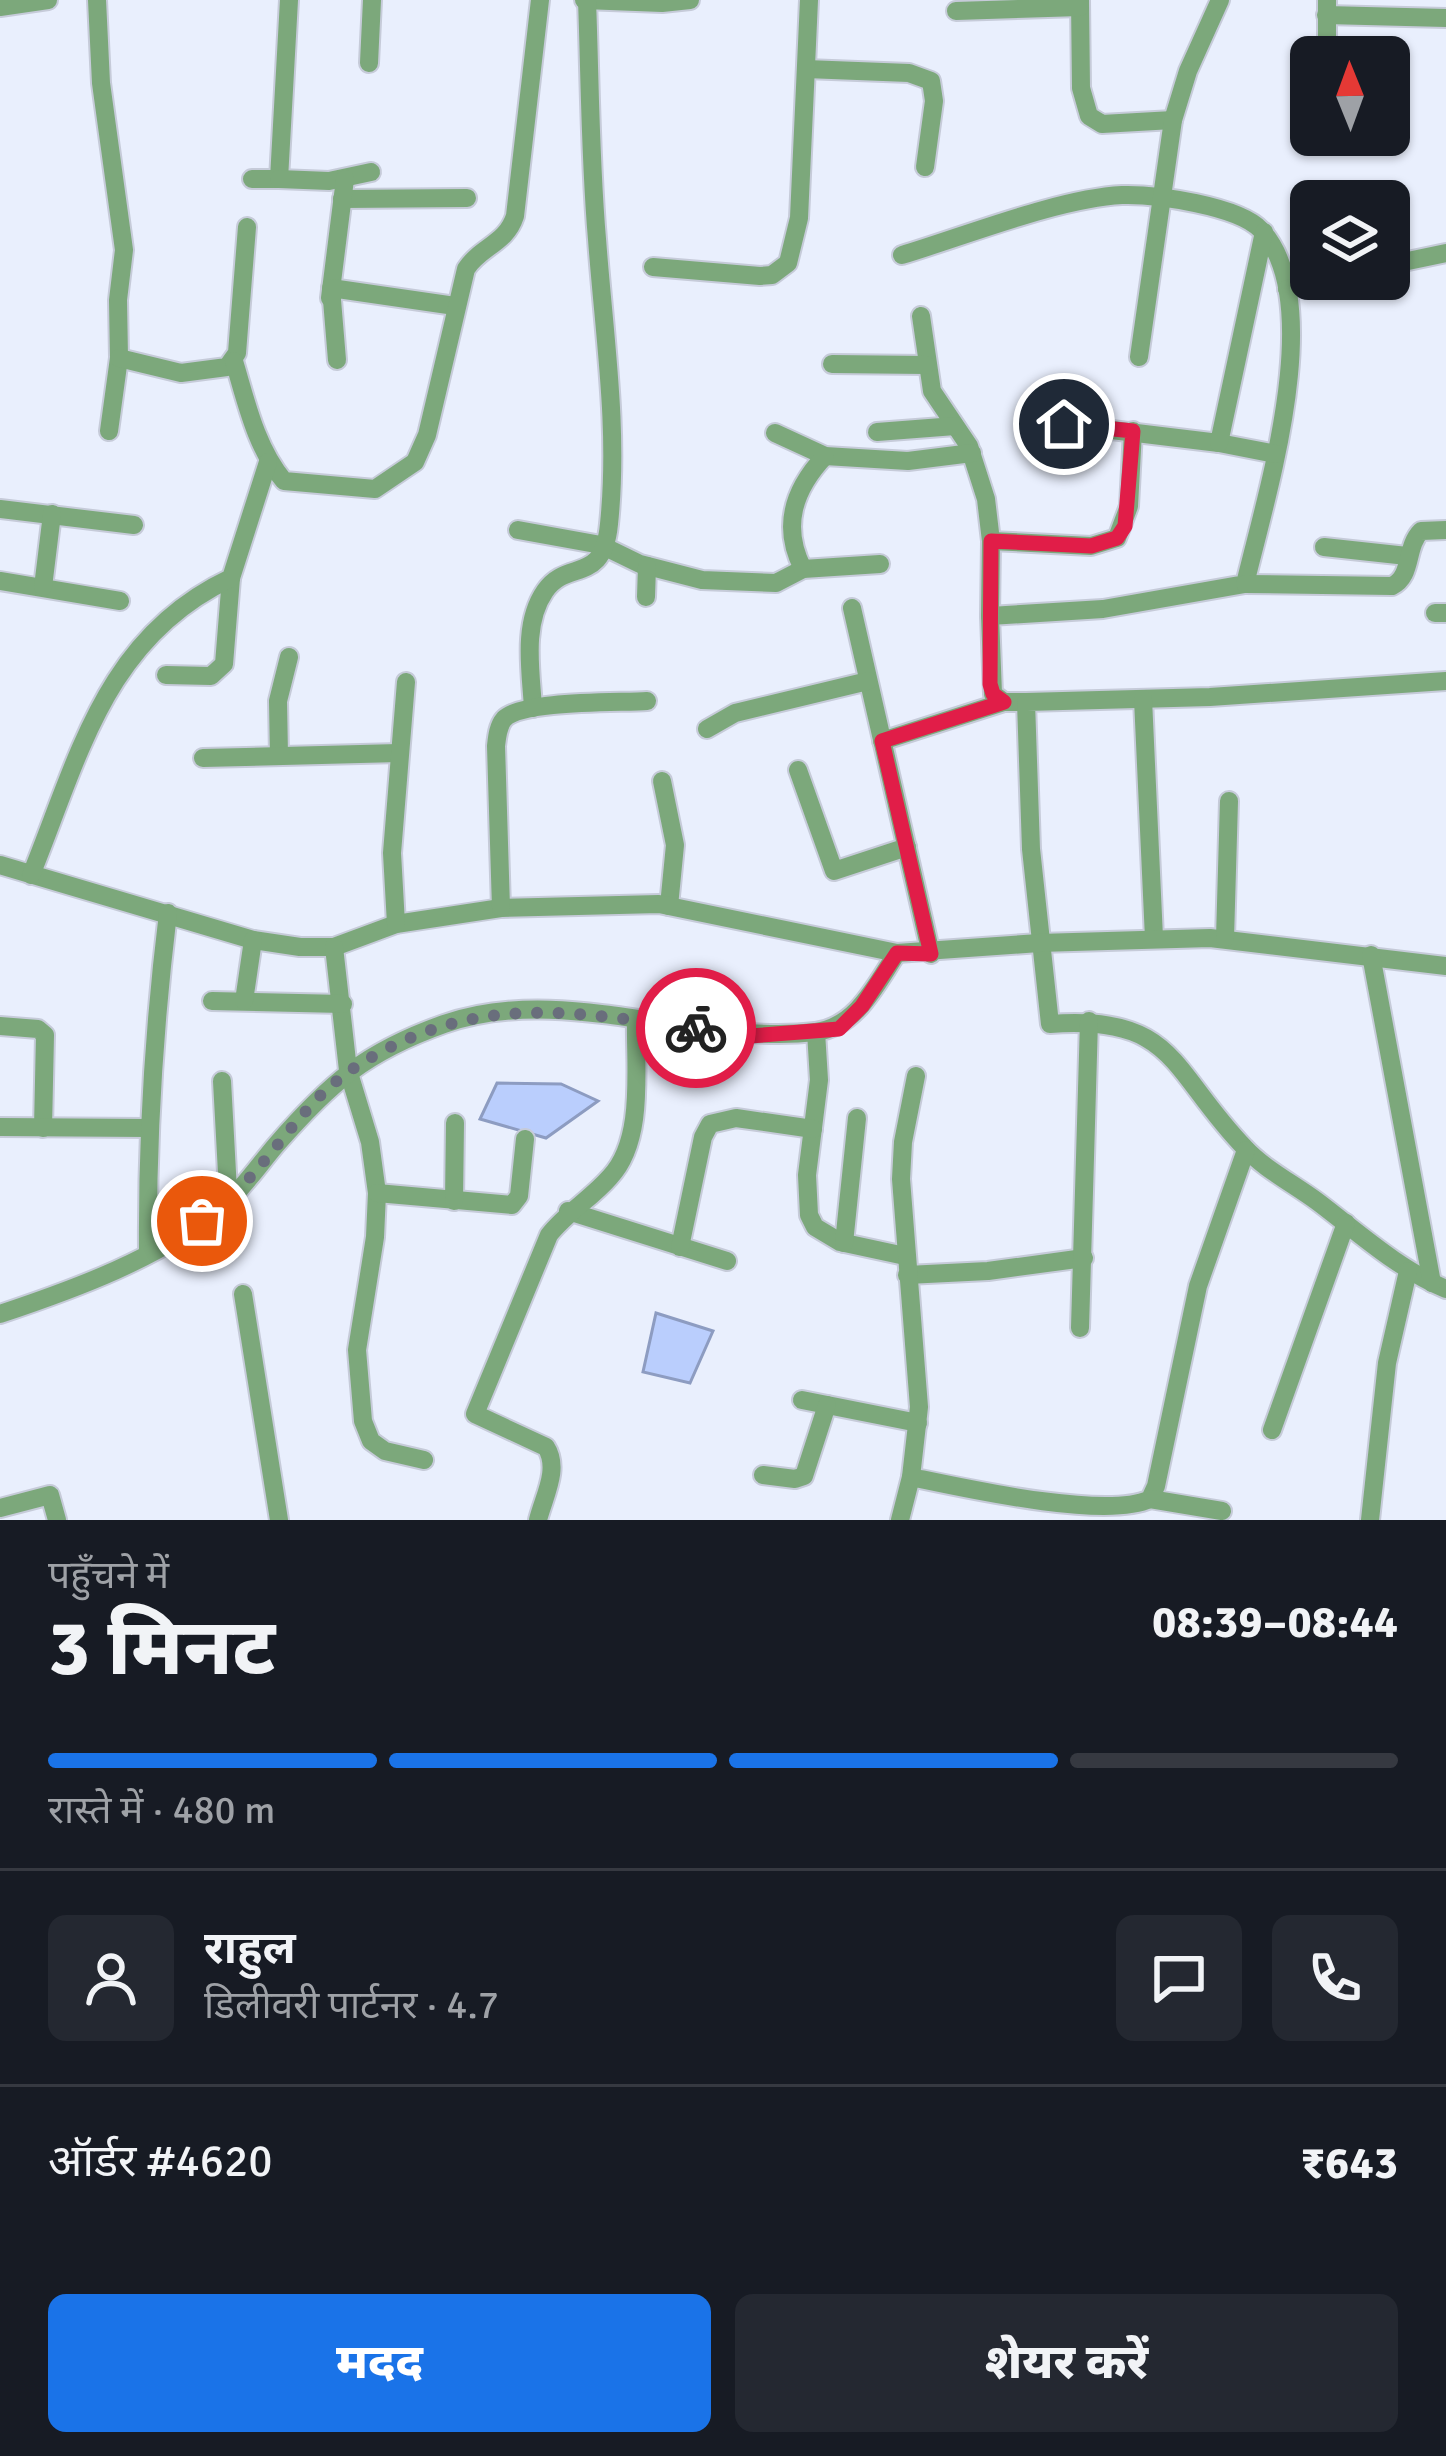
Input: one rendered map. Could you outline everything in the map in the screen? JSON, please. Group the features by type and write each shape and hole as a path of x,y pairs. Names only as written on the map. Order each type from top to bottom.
{"street":[{"path":"0,7 48,0"},
{"path":"97,0 101,83 124,250 118,300 119,358 109,431"},
{"path":"279,179 289,0"},
{"path":"369,63 372,0"},
{"path":"248,227 234,361 243,404 257,427 268,462 284,481 375,489 415,462 428,435 455,306 472,259 502,240 515,216 540,0"},
{"path":"533,708 530,645 539,604 553,583 596,562 606,548 613,411 596,236 585,0 690,0"},
{"path":"653,267 760,276 772,275 788,263 799,218 809,0"},
{"path":"1139,356 1173,120 1188,71 1220,0"},
{"path":"956,10 1080,4 1081,88 1089,116 1102,124 1173,120"},
{"path":"1327,8 1446,18"},
{"path":"806,69 909,74 931,81 934,101 925,167"},
{"path":"344,189 371,172"},
{"path":"252,179 467,198"},
{"path":"326,332 344,189"},
{"path":"902,255 1092,200 1125,195 1218,209 1250,220 1264,232 1287,289 1291,358 1276,454 1245,584"},
{"path":"1220,443 1264,232"},
{"path":"1410,261 1446,253"},
{"path":"331,288 455,306"},
{"path":"331,288 337,360"},
{"path":"921,316 932,391 973,453 986,499 991,541 990,684 993,694 1004,702"},
{"path":"119,358 181,373 218,370 234,361"},
{"path":"832,364 926,365"},
{"path":"1029,420 1276,454"},
{"path":"877,432 955,426"},
{"path":"991,541 1091,546 1117,538 1129,506 1133,431"},
{"path":"775,433 825,456 908,461 973,453"},
{"path":"803,569 794,550 793,518 801,482 825,456"},
{"path":"166,675 211,676 224,664 231,578 268,462"},
{"path":"0,509 134,525"},
{"path":"43,587 52,514"},
{"path":"518,530 606,548 647,566 701,580 776,583 803,569 880,564"},
{"path":"990,616 1102,608 1245,584 1392,586 1406,574 1407,556 1421,530 1446,530"},
{"path":"1324,547 1407,556"},
{"path":"646,597 647,566"},
{"path":"31,875 87,728 129,657 192,597 231,578"},
{"path":"0,581 120,601"},
{"path":"852,608 931,954"},
{"path":"279,756 278,701 289,657"},
{"path":"707,729 735,713 868,681"},
{"path":"882,741 1004,702 1143,699 1446,681"},
{"path":"396,924 392,884 406,682"},
{"path":"1143,699 1154,938"},
{"path":"501,908 498,733 508,715 533,708 647,701"},
{"path":"1026,702 1027,790 1050,1024 1118,1024 1145,1035 1169,1055 1246,1150 1408,1271 1439,1286"},
{"path":"203,758 399,753"},
{"path":"798,770 834,871 907,847"},
{"path":"662,781 675,844 669,906"},
{"path":"1226,938 1229,801"},
{"path":"0,865 253,940 300,947 334,947 396,924 501,908 611,904 669,906 897,953 1226,938 1445,963"},
{"path":"148,1253 148,1128 168,913"},
{"path":"244,1001 253,940"},
{"path":"334,947 348,1070 370,1142 377,1193 358,1350 363,1420 371,1441 385,1451 424,1460"},
{"path":"0,1314 148,1253 224,1206 318,1099 348,1070 376,1052 480,1015 577,1012 750,1036 839,1029 862,1006 897,953"},
{"path":"1371,955 1439,1286"},
{"path":"212,1000 343,1004"},
{"path":"538,1520 552,1457 545,1447 476,1414 549,1235 568,1210 615,1172 625,1153 635,1096 635,1021"},
{"path":"1080,1328 1089,1021"},
{"path":"0,1026 38,1029 45,1035 43,1128"},
{"path":"816,1032 818,1080 807,1175 809,1215 828,1236 906,1266 988,1270 1084,1258"},
{"path":"900,1520 918,1423 919,1370 906,1266 902,1142 916,1076"},
{"path":"222,1081 229,1191 224,1206"},
{"path":"680,1246 710,1124 736,1118 813,1129"},
{"path":"844,1243 857,1118"},
{"path":"454,1202 455,1123"},
{"path":"0,1127 148,1128"},
{"path":"377,1193 505,1207 516,1203 525,1139"},
{"path":"1150,1499 1198,1286 1246,1150"},
{"path":"568,1210 727,1261"},
{"path":"1272,1430 1346,1223"},
{"path":"1370,1520 1387,1364 1408,1271"},
{"path":"243,1294 279,1520"},
{"path":"802,1400 918,1423"},
{"path":"763,1475 805,1476 827,1405"},
{"path":"911,1478 1064,1509 1123,1509 1150,1499 1222,1510"},
{"path":"0,1508 50,1495 57,1520"}],"water":[{"path":"497,1083 561,1084 598,1101 546,1138 480,1119"},
{"path":"656,1313 713,1331 690,1383 643,1372"}],"way so far":[{"path":"202,1221 224,1206 348,1070 376,1052 446,1024 523,1011 577,1012 696,1028"}],"route":[{"path":"696,1028 750,1036 839,1029 862,1006 897,953 931,954 882,741 1004,702 993,694 990,684 991,541 1091,546 1117,538 1125,526 1133,431 1064,424"}]}
